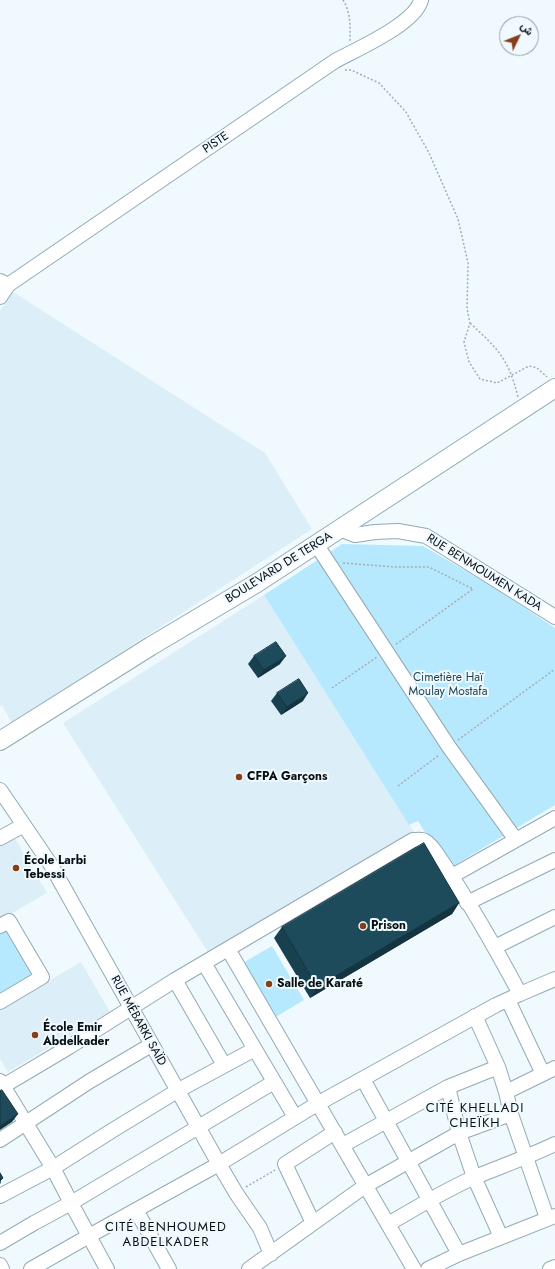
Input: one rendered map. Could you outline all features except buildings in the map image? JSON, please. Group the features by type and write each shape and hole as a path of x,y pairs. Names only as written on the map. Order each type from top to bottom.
{"main road":[{"name":"BOULEVARD DE TERGA","path":"0,741 151,646 257,583 521,410 553,384"}],"street":[{"name":"PISTE","path":"4,283 335,61 386,34 410,17 417,9 421,0"},
{"path":"0,297 4,283"},
{"name":"RUE BENMOUMEN KADA","path":"340,529 355,535 398,531 426,536 555,617"},
{"path":"316,544 449,747 516,840"},
{"name":"RUE MÉBARKI SAÏD","path":"0,790 51,865 198,1128 236,1193 260,1228 271,1254"},
{"path":"452,876 555,818"},
{"path":"0,838 24,825"},
{"path":"107,1269 53,1168 1,1085 69,1047 175,980 413,840 426,842 432,847 452,876 494,946 520,994"},
{"path":"468,903 555,860"},
{"path":"494,946 555,917"},
{"path":"0,926 9,921 42,976 0,1002"},
{"path":"228,949 414,1269"},
{"path":"204,963 295,1117"},
{"path":"175,980 224,1065"},
{"path":"31,1269 219,1164 317,1104 475,1016 520,994 554,981"},
{"path":"506,1092 549,1071 508,1000"},
{"path":"428,1269 459,1254 551,1217 526,1158 511,1114 498,1067 475,1016"},
{"path":"0,1140 90,1081 151,1045"},
{"path":"1,1193 53,1168 177,1091 255,1049"},
{"path":"343,1145 448,1087 498,1067"},
{"path":"363,1079 459,1254"},
{"path":"0,1243 34,1222 71,1203 274,1082"},
{"path":"448,1087 459,1133 474,1178 501,1237"},
{"path":"250,1269 365,1186 459,1133 511,1114"},
{"path":"313,1224 284,1164 335,1132"},
{"path":"388,1224 474,1178 526,1158 555,1144"},
{"path":"136,1210 169,1269"},
{"path":"0,1265 2,1269"},
{"path":"550,1269 555,1267"}],"path":[{"path":"343,0 346,5 350,24 350,53"},
{"path":"344,70 351,70 379,83 406,112 429,153 458,219 468,264 467,309 470,323 464,342 469,362 480,379 497,383 529,366 537,368 553,384"},
{"path":"470,323 494,345 506,360 512,375 521,410"},
{"path":"329,563 349,563 395,567 429,566 473,590 332,688"},
{"path":"398,786 555,669"},
{"path":"236,1193 284,1164"}],"shaded area":[{"path":"13,292 265,453 312,529 12,723 2,705 0,706 0,311"},
{"name":"CFPA Garçons","path":"264,595 414,832 209,954 63,723"},
{"name":"École Larbi Tebessi","path":"13,835 47,893 0,920 0,843"},
{"name":"École Emir Abdelkader","path":"81,962 110,1012 8,1072 0,1059 0,1009"}],"green space":[{"name":"Cimetière Haï Moulay Mostafa","path":"342,544 423,546 492,586 555,628 555,805 448,869 418,821 409,825 264,595"},
{"path":"8,927 36,972 0,995 0,931"},
{"name":"Salle de Karaté","path":"272,946 304,1000 266,1023 234,968"}],"place":[{"name":"CFPA Garçons","path":"239,777"},
{"name":"École Larbi Tebessi","path":"16,868"},
{"name":"Prison","path":"363,926"},
{"name":"Salle de Karaté","path":"269,984"},
{"name":"École Emir Abdelkader","path":"35,1035"}],"district":[{"name":"CITÉ KHELLADI CHEÏKH","path":"475,1116"},
{"name":"CITÉ BENHOUMED ABDELKADER","path":"166,1236"}]}
